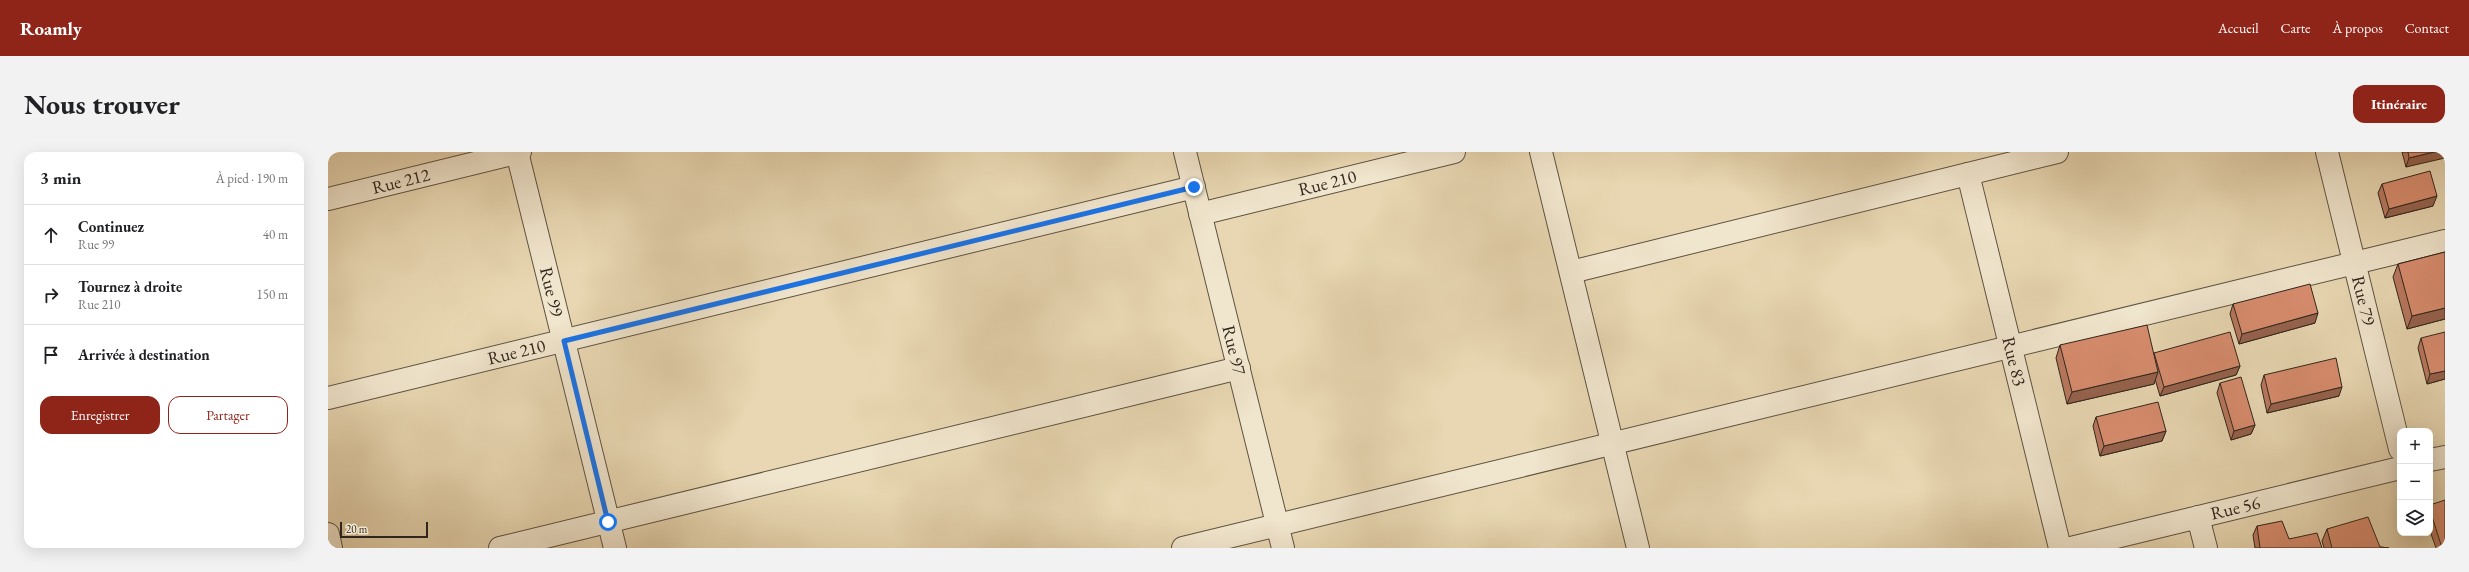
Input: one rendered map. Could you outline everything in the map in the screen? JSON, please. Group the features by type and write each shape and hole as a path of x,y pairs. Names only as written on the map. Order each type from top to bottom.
{"street":[{"name":"Rue 212","path":"328,199 518,152"},
{"name":"Rue 99","path":"518,152 615,548"},
{"name":"Rue 97","path":"1185,152 1283,548"},
{"name":"Rue 210","path":"1200,214 1454,152"},
{"path":"1541,152 1638,548"},
{"path":"1570,272 2057,152"},
{"name":"Rue 79","path":"2327,152 2397,437"},
{"name":"Rue 83","path":"1968,174 2060,548"},
{"name":"Rue 210","path":"328,398 1194,187"},
{"path":"1183,548 2445,241"},
{"path":"500,548 1239,368"},
{"path":"2433,459 2445,457"},
{"name":"Rue 56","path":"2070,548 2397,469"},
{"path":"2198,517 2206,548"},
{"path":"328,534 331,548"}],"building":[{"path":"2408,152 2434,152 2409,158"},
{"path":"2430,171 2437,196 2389,209 2382,184"},
{"path":"2445,252 2445,308 2412,316 2398,264"},
{"path":"2310,284 2318,313 2242,334 2233,304"},
{"path":"2147,325 2158,372 2072,392 2060,345"},
{"path":"2230,332 2240,366 2164,387 2154,353"},
{"path":"2445,332 2445,371 2430,374 2421,338"},
{"path":"2336,358 2342,387 2271,404 2264,375"},
{"path":"2241,377 2255,425 2234,431 2220,383"},
{"path":"2158,402 2166,431 2104,446 2096,417"},
{"path":"2445,500 2445,548 2442,548 2433,520 2433,504"},
{"path":"2368,517 2380,547 2389,548 2332,548 2327,529"},
{"path":"2282,521 2289,539 2317,533 2322,548 2260,548 2257,526"}],"route":[{"path":"608,522 564,341 1194,187"}]}
